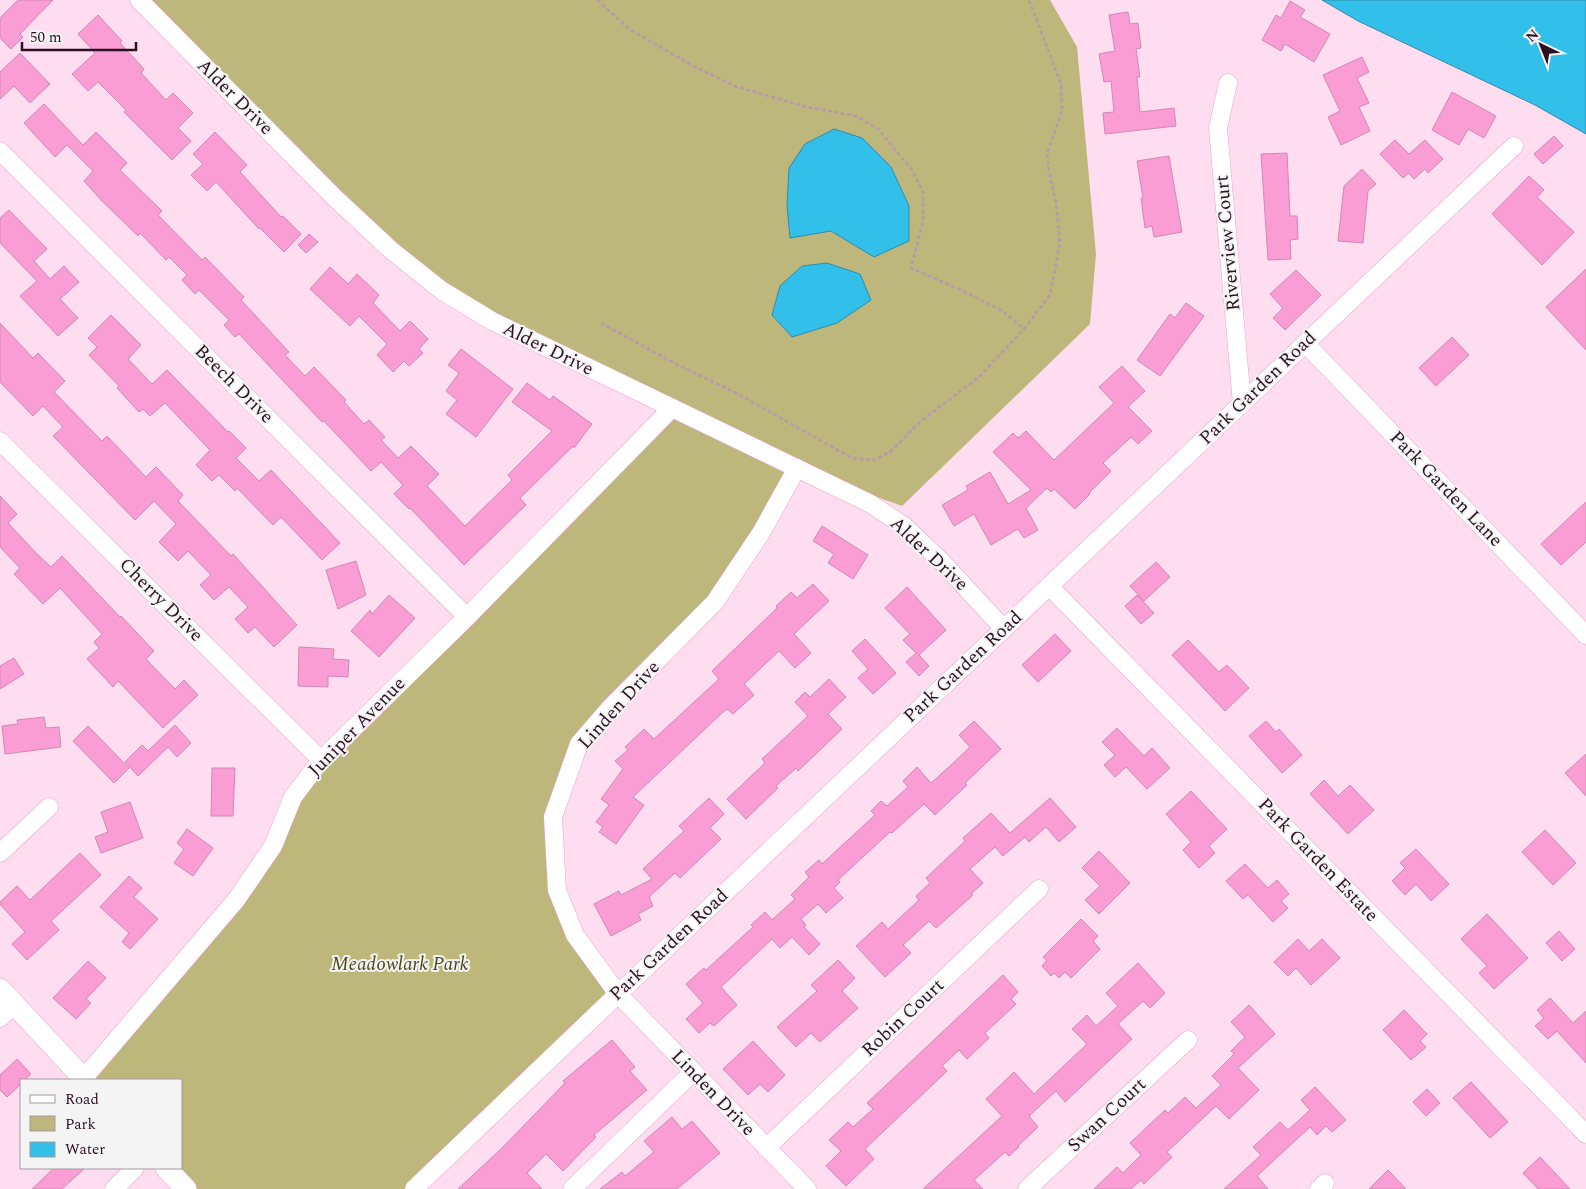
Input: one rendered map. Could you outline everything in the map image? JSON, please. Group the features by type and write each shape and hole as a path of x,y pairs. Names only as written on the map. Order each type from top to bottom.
{"street":[{"name":"Alder Drive","path":"139,0 335,198 392,251 441,290 492,321 871,504 904,526 941,561 1004,629"},
{"name":"Riverview Court","path":"1228,83 1218,128 1242,404"},
{"name":"Park Garden Road","path":"414,1189 1514,146"},
{"name":"Beech Drive","path":"0,151 467,617"},
{"name":"Park Garden Lane","path":"1305,343 1586,635"},
{"name":"Juniper Avenue","path":"85,1079 236,900 273,846 293,796 321,760 467,617 672,408"},
{"name":"Cherry Drive","path":"0,440 321,760"},
{"name":"Linden Drive","path":"798,468 761,533 715,602 611,707 579,744 553,817 557,890 575,935 618,994 807,1189"},
{"name":"Park Garden Estate","path":"1049,586 1586,1134"},
{"path":"0,853 49,807"},
{"name":"Robin Court","path":"766,1148 1039,889"},
{"path":"5,1004 83,1079"},
{"name":"Swan Court","path":"1027,1189 1188,1040"},
{"path":"572,1189 693,1072"},
{"path":"114,1189 134,1169"},
{"path":"167,1169 186,1189"}],"path":[{"path":"597,0 629,29 693,66 737,87 807,106 856,116 878,130 912,170 923,192 923,221 911,268 1001,310 1024,329"},
{"path":"601,323 738,394 852,458 874,460 890,452 921,421 979,377 1024,329 1050,295 1060,243 1056,203 1049,172 1047,152 1062,111 1062,84 1029,0"}],"green space":[{"name":"Meadowlark Park","path":"139,0 1050,0 1077,47 1096,254 1090,324 902,506 797,468 715,602 579,744 553,817 557,890 618,994 414,1189 186,1189 167,1169 182,1169 182,1079 86,1079 236,900 293,797 671,408 441,290"}],"water":[{"path":"1322,0 1586,0 1586,134 1535,105 1358,21"},
{"path":"834,129 862,138 891,167 909,206 909,241 874,257 831,231 790,238 787,205 789,168 805,144"},
{"path":"827,263 860,274 871,300 837,323 792,337 772,315 780,286 802,266"}],"building":[{"path":"18,0 53,0 20,34 23,37 11,49 0,38 0,18"},
{"path":"1290,1 1305,10 1300,17 1330,34 1314,62 1285,44 1281,51 1262,40 1276,15 1281,18"},
{"path":"1128,12 1130,24 1138,23 1141,48 1136,49 1140,77 1137,77 1140,112 1174,108 1176,126 1105,134 1103,113 1114,112 1111,81 1104,82 1099,54 1115,51 1109,15"},
{"path":"98,15 144,69 141,73 166,100 173,93 193,113 178,128 191,141 172,160 124,112 126,110 98,82 88,91 72,74 95,53 78,34"},
{"path":"20,53 50,84 30,103 14,86 0,99 0,72"},
{"path":"1362,57 1369,72 1357,78 1369,103 1359,107 1370,131 1341,145 1328,117 1340,111 1323,75"},
{"path":"1452,92 1496,116 1484,138 1468,129 1459,145 1432,130"},
{"path":"44,104 83,145 96,132 127,163 120,170 162,211 158,215 202,260 205,257 244,297 241,300 289,352 285,355 305,376 314,367 346,400 344,402 364,424 369,420 385,437 381,440 398,458 411,446 439,474 427,486 465,526 512,480 508,475 552,431 512,402 527,383 550,400 553,396 592,424 574,448 573,446 520,498 526,505 464,565 410,508 394,494 403,485 381,462 371,471 239,334 235,337 224,325 229,320 199,290 195,294 182,280 187,275 169,257 166,260 140,233 138,236 102,201 84,181 93,171 67,145 55,157 24,123"},
{"path":"215,132 247,165 240,172 281,217 283,216 301,234 284,252 259,229 216,182 207,191 191,175 203,164 193,154"},
{"path":"1554,136 1563,146 1543,164 1534,154"},
{"path":"1395,140 1409,154 1425,140 1443,159 1428,173 1425,169 1414,179 1409,173 1403,178 1380,154"},
{"path":"1287,153 1290,216 1297,216 1298,239 1290,240 1291,259 1268,260 1261,154"},
{"path":"1169,156 1182,232 1154,237 1152,226 1145,228 1141,198 1143,198 1137,161"},
{"path":"1362,169 1376,184 1368,191 1363,243 1338,241 1344,186"},
{"path":"1529,176 1544,190 1537,197 1574,232 1542,265 1492,214"},
{"path":"9,210 47,249 34,261 50,279 64,266 79,282 60,299 78,318 58,336 20,296 37,281 0,243 0,218"},
{"path":"309,234 318,242 306,253 298,245"},
{"path":"330,267 348,284 357,274 379,295 373,303 400,331 410,321 428,339 419,349 423,353 409,366 404,361 393,372 377,355 387,344 359,316 350,326 310,289"},
{"path":"1586,269 1586,350 1546,307"},
{"path":"1296,270 1321,295 1285,330 1273,318 1283,308 1270,294"},
{"path":"1186,303 1204,316 1160,376 1137,360 1170,314 1175,318"},
{"path":"111,315 141,345 128,359 152,384 167,370 246,448 236,458 259,481 271,470 340,543 322,560 281,517 273,525 237,488 235,491 219,475 212,481 196,465 210,450 165,403 150,416 143,409 139,412 117,388 119,386 89,355 97,347 88,338"},
{"path":"0,323 33,358 38,353 65,381 54,392 102,441 107,436 146,477 156,467 183,495 178,501 231,556 233,554 297,625 274,647 255,627 248,633 235,619 248,607 229,587 214,600 200,585 211,575 188,551 178,561 159,542 176,524 154,501 135,520 53,436 63,427 43,406 33,416 0,382"},
{"path":"1452,337 1469,355 1436,386 1419,368"},
{"path":"461,349 513,389 476,437 446,414 457,400 446,391 459,373 448,365"},
{"path":"1122,366 1145,391 1128,407 1152,431 1138,444 1131,437 1103,463 1111,471 1075,509 1054,489 1051,492 1047,488 1026,508 1038,530 1024,538 1018,529 991,545 974,514 954,526 942,505 968,490 966,486 990,472 1008,504 1031,490 993,452 1013,433 1018,438 1026,431 1054,460 1114,403 1099,387"},
{"path":"0,496 17,514 8,523 36,553 51,567 62,556 154,651 146,659 175,689 184,680 198,695 163,728 118,681 113,687 87,659 99,648 94,642 102,634 60,588 43,604 14,574 20,568 0,547"},
{"path":"1586,502 1586,542 1561,565 1541,544"},
{"path":"822,526 868,555 853,579 828,563 834,554 813,541"},
{"path":"356,561 366,595 338,609 326,570"},
{"path":"1156,562 1170,577 1144,601 1130,586"},
{"path":"813,584 829,601 794,634 811,653 795,668 779,651 744,684 754,695 733,714 727,709 722,713 633,797 644,805 616,844 599,832 603,827 596,822 609,805 601,799 623,769 615,761 628,750 625,747 644,729 654,739 719,679 712,671 777,608 776,606 791,592 797,598"},
{"path":"907,587 946,630 919,655 929,666 919,676 906,662 916,653 903,640 910,634 885,608"},
{"path":"389,595 415,618 379,657 351,631 370,610 372,614"},
{"path":"1137,595 1154,613 1141,624 1125,606"},
{"path":"1055,634 1071,651 1038,682 1022,665"},
{"path":"865,639 896,673 873,694 858,678 868,669 852,651"},
{"path":"1188,640 1219,672 1227,665 1249,688 1225,711 1172,655"},
{"path":"299,647 334,649 333,659 349,660 348,677 328,676 328,687 298,686"},
{"path":"14,658 24,674 0,689 0,666"},
{"path":"829,679 846,697 828,714 842,729 798,771 796,768 776,786 778,788 746,819 727,799 765,763 762,759 808,716 795,702 805,692 810,697"},
{"path":"44,717 46,728 59,727 61,747 5,754 2,726 18,724 17,720"},
{"path":"974,721 1001,749 935,815 924,804 892,833 890,832 838,880 840,882 834,888 843,898 826,913 818,904 801,919 806,925 804,927 820,944 809,955 792,937 780,948 772,939 721,987 737,1005 714,1026 710,1023 699,1033 686,1019 703,1003 686,984 704,968 706,970 753,927 751,925 765,912 772,920 795,899 791,895 809,877 805,872 819,860 822,864 875,815 871,811 881,801 887,806 908,787 903,781 917,767 931,783 950,766 970,747 959,735"},
{"path":"1266,721 1276,732 1279,729 1302,755 1282,773 1249,736"},
{"path":"175,725 191,743 177,757 168,747 138,776 125,762 142,745 148,751"},
{"path":"88,726 129,768 114,783 73,741"},
{"path":"1117,728 1144,756 1152,748 1170,768 1147,789 1126,767 1115,777 1104,765 1115,755 1102,742"},
{"path":"1586,754 1586,796 1565,773"},
{"path":"212,768 235,768 233,816 211,816"},
{"path":"1324,780 1338,796 1350,785 1374,810 1348,834 1310,794"},
{"path":"1191,791 1227,829 1209,846 1215,853 1199,868 1183,850 1191,842 1166,814"},
{"path":"709,798 724,814 710,828 721,839 680,878 675,873 649,897 653,906 638,914 641,920 611,936 594,904 619,891 621,895 652,879 643,869 684,831 679,826"},
{"path":"1050,798 1076,827 1059,842 1046,827 1029,842 1025,837 1003,856 995,847 970,869 983,883 971,894 973,895 936,928 929,921 903,945 911,953 885,977 856,946 882,922 888,929 919,900 916,896 930,883 926,878 965,841 963,838 991,813 1010,833"},
{"path":"130,802 143,838 101,853 95,837 108,832 101,812"},
{"path":"187,829 213,848 193,876 174,863 184,849 177,843"},
{"path":"1545,830 1576,863 1553,885 1522,852"},
{"path":"1416,849 1449,884 1431,901 1416,884 1405,895 1392,881 1405,868 1400,863"},
{"path":"1099,851 1130,883 1099,914 1085,900 1100,886 1082,868"},
{"path":"80,853 101,875 51,921 59,930 27,960 12,944 25,932 0,902 17,886 30,900"},
{"path":"1245,864 1268,888 1277,880 1289,894 1281,901 1288,908 1273,922 1248,895 1243,899 1226,881"},
{"path":"129,876 142,888 134,897 158,919 130,949 122,942 129,933 100,907"},
{"path":"1487,914 1528,958 1494,989 1479,973 1487,966 1461,939"},
{"path":"1081,919 1098,936 1093,941 1100,949 1071,978 1065,972 1059,978 1054,973 1051,976 1042,966 1047,960 1043,957"},
{"path":"1559,931 1575,949 1562,961 1546,943"},
{"path":"1298,939 1309,951 1322,939 1340,958 1311,985 1296,968 1288,976 1274,962"},
{"path":"838,960 855,978 842,991 858,1008 820,1042 811,1033 796,1047 777,1027 817,991 811,985"},
{"path":"88,961 106,978 86,999 91,1003 76,1019 53,998"},
{"path":"1138,963 1165,993 1150,1008 1143,1001 1118,1024 1132,1039 1065,1102 1056,1091 1029,1116 1038,1127 1009,1156 1005,1152 974,1180 983,1189 923,1189 1002,1116 986,1099 1014,1072 1034,1094 1087,1044 1072,1029 1087,1015 1096,1026 1118,1006 1106,993"},
{"path":"1003,975 1018,992 1011,999 1016,1004 985,1033 989,1038 967,1059 959,1050 942,1066 947,1071 865,1149 874,1159 846,1186 826,1166 841,1151 829,1140 848,1122 853,1127 873,1109 867,1103"},
{"path":"1550,998 1573,1023 1586,1011 1586,1063 1557,1031 1548,1039 1535,1026 1544,1018 1537,1010"},
{"path":"1249,1005 1275,1034 1238,1068 1259,1090 1229,1119 1216,1106 1167,1152 1172,1157 1144,1184 1141,1180 1131,1189 1094,1189 1117,1167 1123,1173 1141,1155 1130,1143 1165,1110 1168,1113 1185,1097 1196,1108 1221,1085 1212,1076 1234,1054 1231,1051 1245,1037 1231,1022"},
{"path":"1404,1010 1427,1034 1420,1041 1426,1047 1411,1060 1383,1030"},
{"path":"612,1040 635,1067 630,1071 647,1090 594,1135 596,1137 563,1171 546,1154 527,1173 542,1189 458,1189 502,1148 565,1083 563,1081"},
{"path":"753,1041 785,1075 768,1092 760,1084 748,1095 723,1069"},
{"path":"17,1059 31,1074 26,1079 20,1079 20,1085 7,1097 0,1090 0,1075"},
{"path":"1471,1082 1508,1122 1490,1138 1453,1098"},
{"path":"1315,1087 1346,1120 1332,1132 1326,1126 1317,1135 1310,1127 1257,1176 1268,1189 1224,1189 1261,1155 1253,1147 1280,1122 1288,1130 1310,1110 1301,1100"},
{"path":"1427,1089 1440,1103 1426,1116 1413,1102"},
{"path":"672,1117 682,1129 692,1121 720,1153 677,1189 600,1189 622,1172 625,1176 654,1152 644,1141"},
{"path":"1540,1157 1570,1189 1538,1189 1523,1173"},
{"path":"53,1169 84,1169 62,1189 32,1189"},
{"path":"1388,1170 1406,1189 1369,1189"}]}
